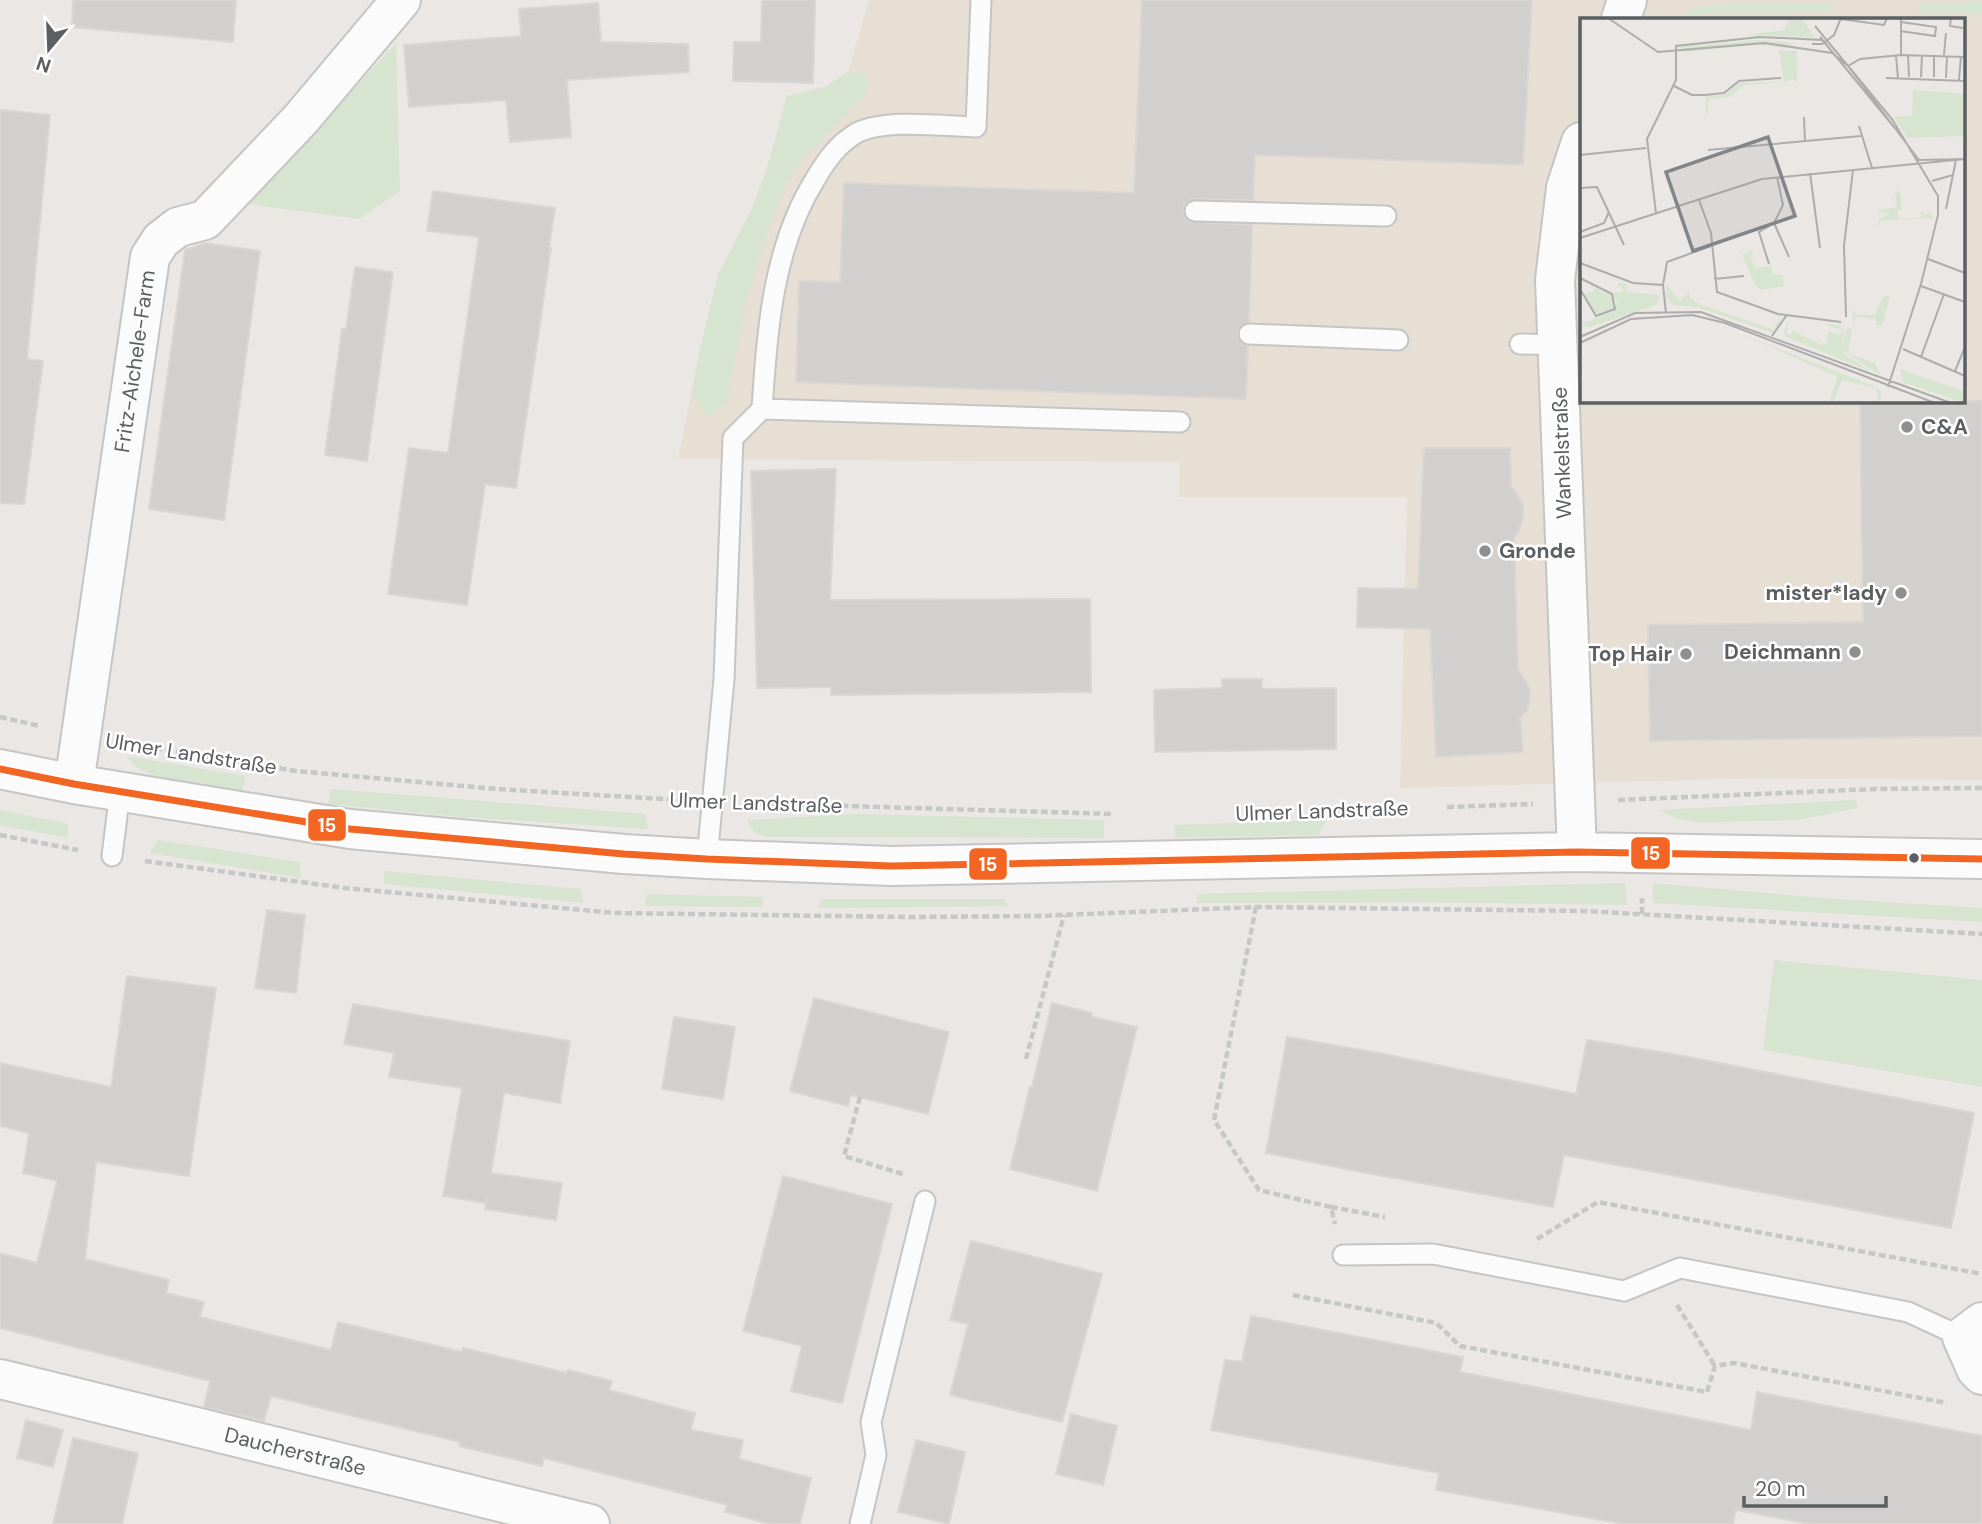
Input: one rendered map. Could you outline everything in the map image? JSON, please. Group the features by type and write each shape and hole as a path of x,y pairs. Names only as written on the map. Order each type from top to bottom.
{"street":[{"name":"Fritz-Aichele-Farm","path":"74,784 150,257 162,240 177,227 205,220 300,120 401,0"},
{"path":"1621,18 1627,0"},
{"name":"Wankelstraße","path":"1577,852 1555,279 1566,188 1580,145"},
{"path":"0,769 120,792 350,829 610,853 708,859 891,866 1577,852 1982,859"},
{"path":"1972,1329 1976,1369 1982,1375"},
{"name":"Daucherstraße","path":"0,1379 590,1524"}],"lane":[{"path":"708,859 724,679 733,438 762,410 776,281 786,239 806,194 830,155 856,134 888,125 976,127 981,0"},
{"path":"1195,211 1386,216"},
{"path":"1249,334 1398,340"},
{"path":"1520,344 1558,345"},
{"path":"762,410 1180,422"},
{"path":"112,856 120,792"},
{"path":"860,1524 876,1455 872,1422 925,1201"},
{"path":"1343,1255 1433,1254 1624,1291 1680,1268 1908,1312 1972,1329"}],"path":[{"name":"Ulmer Landstraße","path":"0,717 81,736 296,771 497,789 712,802 1123,814"},
{"path":"1643,799 1875,789 1982,788"},
{"name":"Ulmer Landstraße","path":"1434,808 1517,804"},
{"path":"1256,907 1214,1120 1259,1190 1397,1219"},
{"path":"1026,1059 1064,915"},
{"path":"860,1097 844,1156 929,1182 925,1201"},
{"path":"1528,1244 1598,1202 1982,1274"},
{"path":"1331,1207 1343,1255"},
{"path":"1293,1295 1436,1323 1460,1346 1707,1392 1715,1366 1659,1277"},
{"path":"1715,1366 1734,1363 1955,1405"}],"shaded area":[{"path":"869,0 1982,0 1982,780 1757,778 1400,788 1407,497 1179,497 1180,462 678,459 718,275 752,209 768,166 787,96 842,93"}],"green space":[{"path":"1982,2 1982,13 1919,14 1919,4"},
{"path":"1831,3 1832,11 1709,13 1695,18 1682,18 1695,8 1721,4"},
{"path":"396,43 400,191 359,219 247,204"},
{"path":"849,71 868,75 866,93 796,167 783,189 745,305 727,405 708,416 691,395 718,275 752,209 768,166 787,96 827,86"},
{"path":"126,756 246,776 242,791 155,777 135,766"},
{"path":"331,789 645,814 648,829 461,817 328,804"},
{"path":"1855,800 1858,808 1798,820 1696,822 1678,819 1659,810"},
{"path":"0,810 68,824 68,838 0,825"},
{"path":"856,814 1104,820 1104,838 768,837 755,833 747,820"},
{"path":"1327,820 1318,835 1175,838 1174,825"},
{"path":"158,840 299,862 301,878 150,853"},
{"path":"384,871 580,889 584,903 384,884"},
{"path":"1625,883 1627,905 1196,903 1198,894"},
{"path":"1653,883 1822,898 1982,908 1982,922 1653,903"},
{"path":"647,894 763,897 762,907 645,906"},
{"path":"822,899 1004,899 1008,906 818,908"},
{"path":"1774,960 1982,980 1982,1087 1763,1050"}],"building":[{"path":"73,0 236,0 233,42 72,27"},
{"path":"762,0 815,0 813,83 733,81 734,42 761,42"},
{"path":"1142,0 1532,0 1523,165 1255,155 1253,200 1195,199 1184,205 1183,211 1189,222 1252,225 1249,322 1239,327 1237,334 1242,344 1248,346 1246,399 796,382 799,281 840,282 844,183 1134,193"},
{"path":"598,3 601,42 688,44 689,72 567,80 571,137 510,142 506,100 409,107 404,45 521,36 519,9"},
{"path":"0,110 50,115 27,359 43,361 24,504 0,503"},
{"path":"433,191 555,208 516,488 485,484 467,605 388,594 409,448 448,453 479,237 427,231"},
{"path":"205,243 260,251 224,520 149,509 185,250"},
{"path":"355,267 393,272 367,461 325,455 342,329 346,329"},
{"path":"1982,401 1982,736 1650,741 1648,625 1863,622 1860,402"},
{"path":"1424,448 1510,448 1511,485 1523,504 1523,517 1514,538 1518,669 1530,689 1527,711 1520,717 1523,752 1436,757 1430,629 1357,627 1358,588 1418,589"},
{"path":"836,469 830,600 1090,599 1091,692 831,695 831,687 757,688 751,471"},
{"path":"1222,679 1262,679 1262,689 1336,688 1336,749 1155,752 1154,690 1222,688"},
{"path":"267,910 305,915 296,993 255,988"},
{"path":"127,976 216,988 189,1176 96,1162 85,1259 169,1280 166,1293 204,1302 200,1317 331,1350 338,1322 462,1352 463,1348 612,1381 609,1390 695,1413 691,1430 743,1440 739,1459 811,1478 800,1524 770,1524 725,1512 727,1505 544,1458 542,1466 459,1446 460,1442 271,1396 264,1421 204,1407 210,1381 0,1328 0,1253 37,1263 57,1181 23,1173 29,1133 0,1126 0,1063 111,1087"},
{"path":"814,998 949,1032 928,1114 851,1095 848,1106 790,1091"},
{"path":"1052,1003 1092,1013 1092,1017 1137,1027 1097,1191 1010,1169"},
{"path":"353,1004 570,1041 560,1103 504,1093 491,1173 562,1183 556,1220 485,1209 486,1203 443,1196 462,1088 389,1077 394,1053 344,1044"},
{"path":"674,1017 735,1027 723,1099 662,1089"},
{"path":"1287,1037 1576,1094 1587,1040 1684,1056 1974,1113 1951,1228 1564,1155 1553,1207 1266,1153"},
{"path":"783,1176 892,1204 842,1403 791,1391 802,1346 743,1331"},
{"path":"971,1241 1102,1274 1062,1422 950,1395 968,1324 950,1320"},
{"path":"1251,1316 1463,1357 1460,1372 1751,1430 1757,1392 1982,1436 1982,1524 1810,1524 1736,1510 1733,1524 1624,1524 1436,1490 1439,1473 1211,1430 1225,1360 1242,1362"},
{"path":"1071,1414 1117,1426 1103,1485 1056,1474"},
{"path":"26,1420 63,1430 53,1467 17,1458"},
{"path":"73,1438 138,1453 122,1524 53,1524"},
{"path":"916,1440 965,1452 949,1524 898,1512"}],"transit line":[{"name":"15","path":"0,769 74,784 350,829 707,859 891,866 1577,852 1982,859"}],"place":[{"name":"C&A","path":"1907,427"},
{"name":"Gronde","path":"1485,551"},
{"name":"mister*lady","path":"1901,593"},
{"name":"Deichmann","path":"1855,652"},
{"name":"Top Hair","path":"1686,654"}]}
